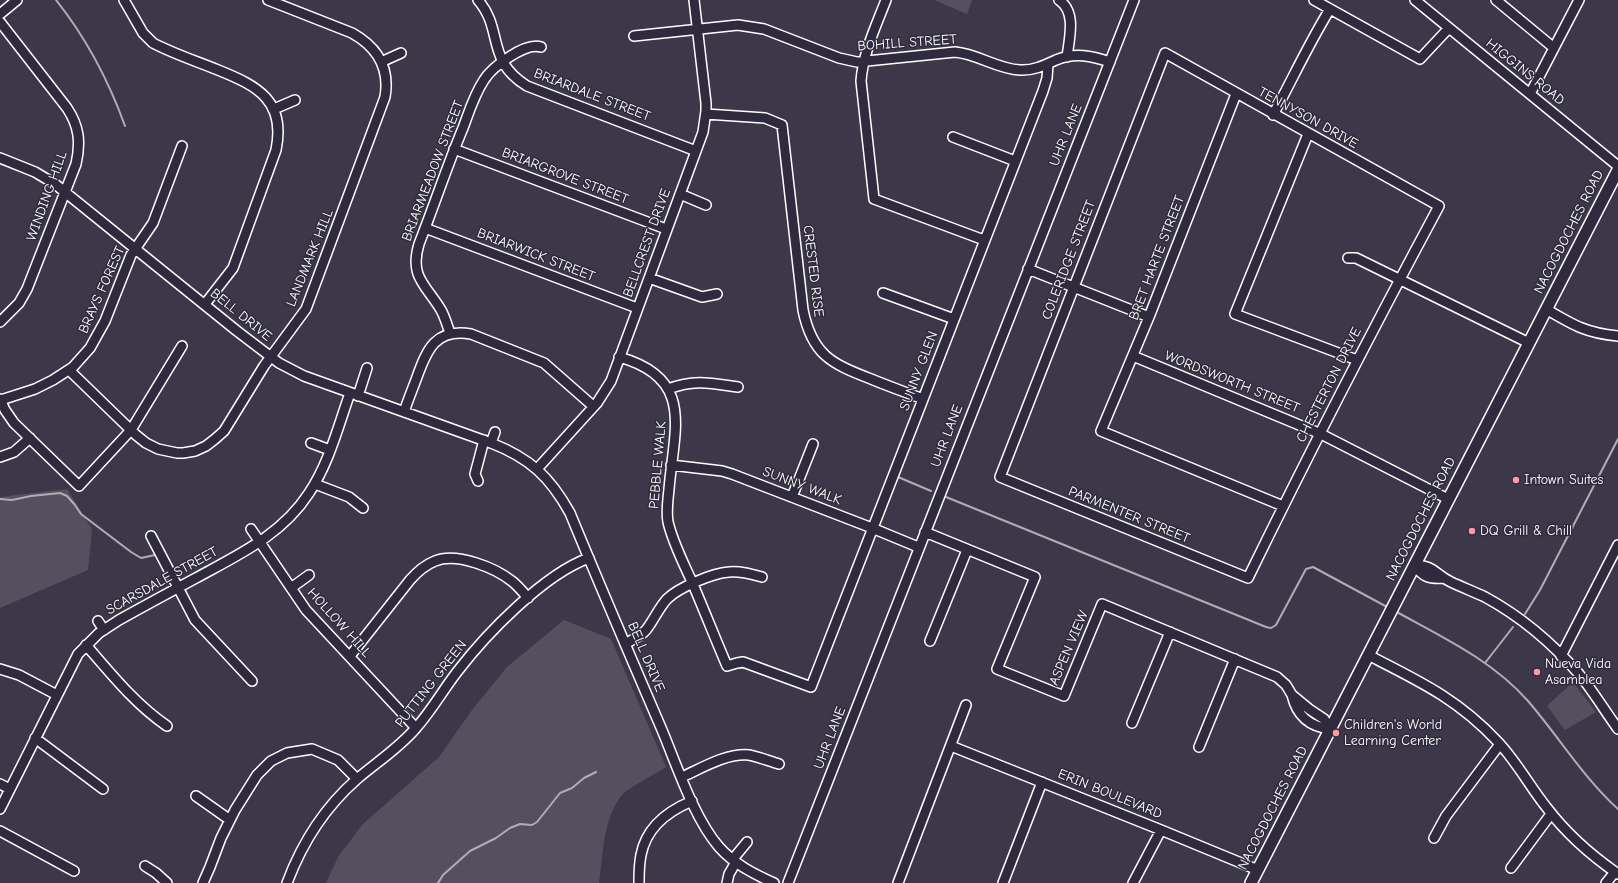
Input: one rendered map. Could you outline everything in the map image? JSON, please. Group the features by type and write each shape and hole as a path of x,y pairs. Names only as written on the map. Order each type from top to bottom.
{"main road":[{"name":"NACOGDOCHES ROAD","path":"1251,883 1618,170"}],"street":[{"path":"0,14 17,0"},
{"path":"124,0 143,33 153,42 163,48 250,84 269,100 274,109 279,130 276,150 233,268 205,304"},
{"path":"268,0 352,33 372,48 381,62 401,53"},
{"name":"BRIARDALE STREET","path":"478,0 490,19 497,49 502,62 513,76 527,86 696,151"},
{"name":"BELLCREST DRIVE","path":"537,469 607,388 703,132 706,114 694,0"},
{"path":"886,0 863,61 861,81 874,199 984,240"},
{"path":"1059,0 1066,6 1070,21 1067,56"},
{"name":"UHR LANE","path":"788,883 918,547 1134,0"},
{"path":"1314,0 1420,59 1449,28"},
{"name":"HIGGINS ROAD","path":"1415,0 1618,166"},
{"path":"1496,0 1554,48"},
{"path":"1530,94 1579,0"},
{"path":"1273,115 1298,69 1310,41 1330,9"},
{"name":"WINDING HILL","path":"0,22 67,108 76,122 79,134 79,152 25,294 19,303 0,322"},
{"name":"BOHILL STREET","path":"634,36 738,25 755,27 839,58 857,62 955,52 970,55 1009,69 1027,70 1048,64 1067,56 1088,55 1110,62"},
{"name":"BRIARMEADOW STREET","path":"450,333 443,314 423,287 416,269 417,249 454,149 481,85 492,70 524,48 532,46 541,47"},
{"name":"TENNYSON DRIVE","path":"1165,54 1439,206"},
{"name":"COLERIDGE STREET","path":"1000,477 1165,54"},
{"name":"LANDMARK HILL","path":"68,370 146,443 165,451 177,453 189,452 206,446 215,439 224,430 271,356 306,309 386,97 386,79 381,62"},
{"name":"SUNNY GLEN","path":"727,666 737,662 744,662 811,687 1043,91 1047,78 1048,64"},
{"name":"BRET HARTE STREET","path":"1236,94 1149,317 1102,432 1283,506"},
{"path":"274,109 295,100"},
{"name":"CRESTED RISE","path":"706,114 765,118 782,126 803,310 805,322 811,337 823,354 834,363 847,370 923,399"},
{"path":"1308,134 1236,314 1357,360"},
{"path":"953,137 1015,161"},
{"name":"BRAYS FOREST","path":"0,400 35,389 53,380 82,358 97,338 105,322 127,264 135,248 153,223 182,146"},
{"name":"BRIARGROVE STREET","path":"454,149 666,229"},
{"name":"BELL DRIVE","path":"0,159 46,178 289,369 301,375 488,442 520,456 546,477 563,500 692,802 708,833 719,847 734,860 752,872 774,883"},
{"path":"680,194 706,205"},
{"name":"CHESTERTON DRIVE","path":"1248,578 1357,360 1439,206"},
{"name":"BRIARWICK STREET","path":"425,228 638,308"},
{"path":"1348,258 1356,258 1529,343"},
{"path":"1028,269 1149,317"},
{"path":"649,278 702,297 718,294"},
{"path":"883,293 954,319"},
{"path":"1546,309 1584,329 1598,334 1618,336"},
{"path":"404,412 424,356 431,345 437,339 450,333 460,332 471,334 544,363 593,406"},
{"path":"0,400 10,418 79,486 131,430 182,346"},
{"name":"WORDSWORTH STREET","path":"1133,356 1320,434 1448,499"},
{"name":"PEBBLE WALK","path":"619,357 636,362 653,372 668,389 674,401 676,419 667,516 675,543 727,666"},
{"name":"SCARSDALE STREET","path":"0,809 78,654 104,630 119,620 242,553 260,542 288,520 300,506 315,484 326,464 330,450 367,368"},
{"path":"668,389 694,382 738,387"},
{"path":"478,481 475,474 488,442 495,432"},
{"path":"0,457 14,452 30,438"},
{"path":"311,443 330,450"},
{"path":"792,497 813,444"},
{"name":"SUNNY WALK","path":"671,465 722,471 918,547"},
{"name":"PARMENTER STREET","path":"1000,477 1248,578"},
{"path":"315,484 349,497 363,508"},
{"name":"HOLLOW HILL","path":"251,529 306,610 416,728"},
{"name":"ASPEN VIEW","path":"925,532 1035,577 997,669 1064,696 1102,604 1280,679 1292,695 1309,710 1324,719 1331,729"},
{"path":"150,536 195,620 252,681"},
{"path":"1561,656 1618,545"},
{"path":"930,641 967,550"},
{"name":"PUTTING GREEN","path":"287,883 306,842 321,818 340,795 357,779 401,744 416,728 472,653 491,632 528,598 562,571 589,558"},
{"path":"350,656 410,580 419,571 436,561 468,560 479,564 507,577 519,587 528,598"},
{"path":"1414,565 1421,574 1432,579 1444,578 1484,597 1526,625 1579,674 1618,729"},
{"path":"625,644 645,631 659,608 675,592 717,574 729,572 748,573 762,578"},
{"path":"291,588 309,575"},
{"path":"98,621 104,630"},
{"path":"1132,723 1170,632"},
{"path":"86,645 124,688 154,717 167,726"},
{"path":"1368,655 1425,684 1449,699 1477,720 1514,761 1551,814 1572,836 1616,873 1606,883"},
{"path":"1200,747 1235,659"},
{"path":"0,669 19,675 57,695"},
{"path":"898,883 966,705"},
{"path":"35,738 103,789"},
{"path":"1434,838 1446,816 1500,744"},
{"name":"ERIN BOULEVARD","path":"951,746 1258,870"},
{"path":"203,883 230,820 257,775 271,761 287,753 312,749 327,754 344,765 357,779"},
{"path":"682,777 725,758 737,756 749,755 779,764"},
{"path":"1003,883 1042,782"},
{"path":"0,784 10,789"},
{"path":"196,796 230,820"},
{"path":"639,883 641,855 645,841 652,830 664,817 674,810 692,802"},
{"path":"1511,868 1551,814"},
{"path":"1133,883 1161,830"},
{"path":"0,831 74,870"},
{"path":"726,883 734,860 747,842"},
{"path":"145,866 167,883"}],"shaded area":[{"path":"934,0 972,0 967,14"},
{"path":"67,489 92,529 88,570 0,608 0,497"},
{"path":"564,620 611,639 666,767 625,792 616,804 607,826 599,883 326,883 338,857 362,825 439,757 472,710 507,667"},
{"path":"1573,682 1596,712 1565,730 1547,706"}],"waterway":[{"path":"56,0 96,60 125,126"},
{"path":"1525,614 1540,590 1618,439"},
{"path":"898,477 931,491"},
{"path":"0,499 12,500 31,496 60,493 67,496 81,514 131,552 141,558 155,555"},
{"path":"946,497 1266,627 1271,628 1276,625 1306,569 1313,567 1389,608"},
{"path":"1395,611 1466,650 1499,673 1514,686 1528,701 1594,784 1618,809"},
{"path":"1485,663 1513,627"},
{"path":"438,883 443,875 470,851 496,838 510,828 520,824 532,825 537,822 560,793 572,788 584,778 596,772"}],"place":[{"name":"Intown Suites","path":"1516,480"},
{"name":"DQ Grill & Chill","path":"1472,531"},
{"name":"Nueva Vida Asamblea","path":"1537,672"},
{"name":"Children's World Learning Center","path":"1336,733"}]}
